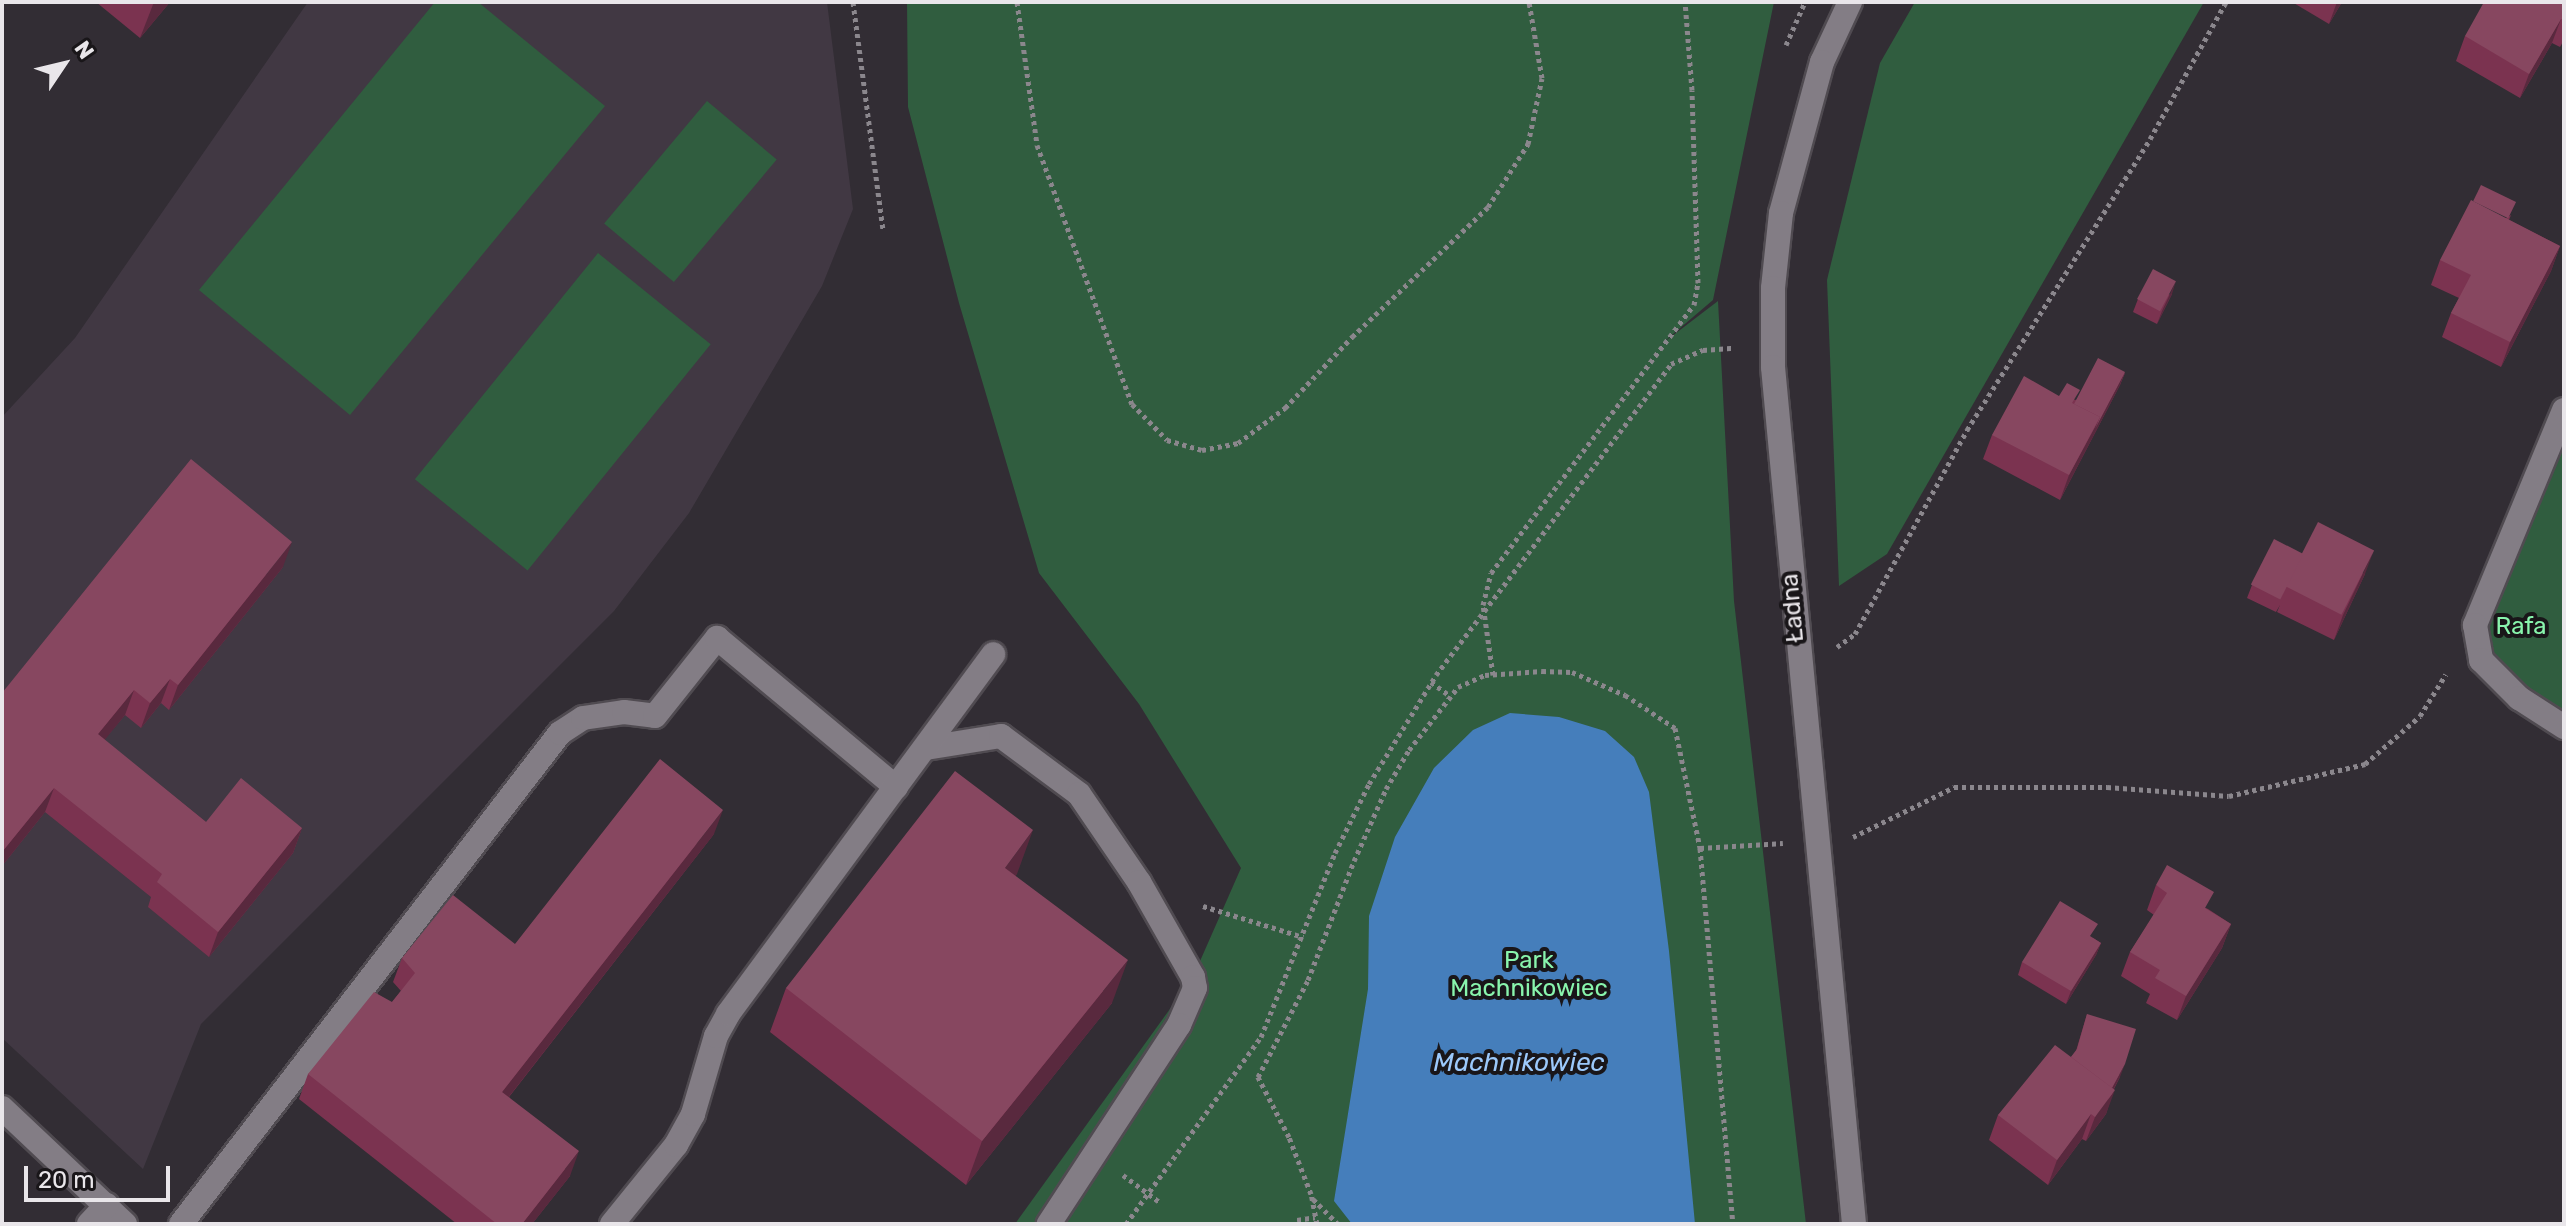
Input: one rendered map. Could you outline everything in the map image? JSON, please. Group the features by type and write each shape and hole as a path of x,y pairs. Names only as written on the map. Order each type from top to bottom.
{"street":[{"name":"Ładna","path":"1850,2 1822,62 1785,198 1773,288 1773,367 1797,658 1854,1224"},
{"path":"2564,410 2475,625 2481,660 2519,698 2564,727"},
{"path":"181,1224 560,733 583,718 624,712 655,716 717,638 896,787"},
{"path":"612,1224 676,1145 688,1125 704,1087 716,1036 728,1014 993,654"},
{"path":"926,748 1001,736 1079,794 1139,882 1193,977 1195,988 1179,1025 1049,1224"},
{"path":"2,1108 125,1224"},
{"path":"89,1224 107,1205"}],"path":[{"path":"853,2 883,229"},
{"path":"1017,2 1037,145 1132,404 1167,440 1202,450 1238,443 1285,408 1352,337 1488,207 1528,144 1542,78 1529,2"},
{"path":"1493,675 1484,616 1491,573 1694,305 1698,268 1692,90 1685,2"},
{"path":"1797,658 1823,657 1855,634 1967,430 2150,139 2226,2"},
{"path":"1126,1224 1151,1194 1261,1037 1335,853 1369,784 1431,682 1484,616 1671,364 1703,350 1734,348"},
{"path":"1700,848 1783,843 1817,834 1844,842 1954,787 2107,787 2229,796 2365,764 2420,716 2475,625"},
{"path":"1297,1220 1316,1220 1312,1198 1289,1137 1258,1077 1308,980 1354,861 1386,789 1409,750 1458,687 1493,675 1572,672 1625,695 1675,728 1700,848 1733,1224"},
{"path":"1431,682 1450,696"},
{"path":"1203,906 1303,937"},
{"path":"1095,1156 1161,1203"},
{"path":"1312,1198 1338,1224"}],"shaded area":[{"path":"308,2 827,2 853,209 822,286 689,513 614,611 201,1024 143,1169 2,1038 2,417 75,338"}],"green space":[{"path":"435,2 478,2 605,106 350,415 199,290"},
{"name":"Park Machnikowiec","path":"907,2 1774,2 1713,300 1659,346 1718,301 1734,601 1806,1224 1015,1224 1193,977 1241,868 1139,704 1039,573 959,303 908,107"},
{"path":"1915,2 2204,2 1887,554 1839,586 1827,280 1880,63"},
{"path":"707,101 777,159 674,282 604,224"},
{"path":"598,253 711,344 528,570 415,479"},
{"name":"Rafa","path":"2564,410 2564,727 2481,660 2486,593"}],"water":[{"name":"Machnikowiec","path":"1510,713 1559,717 1605,731 1634,757 1649,792 1669,951 1695,1224 1352,1224 1334,1201 1368,989 1369,916 1395,837 1434,768 1473,730"}],"building":[{"path":"2484,2 2564,2 2564,20 2561,19 2529,74 2465,36"},
{"path":"2481,185 2516,202 2508,218 2473,201"},
{"path":"2471,200 2560,246 2510,342 2451,313 2471,275 2440,260"},
{"path":"2153,269 2176,281 2160,311 2137,299"},
{"path":"2098,358 2125,372 2095,429 2100,417 2074,404"},
{"path":"2024,376 2059,396 2067,383 2080,390 2072,403 2100,417 2069,475 1992,435"},
{"path":"191,459 292,542 178,685 170,679 150,703 134,690 98,734 206,822 241,778 302,828 218,932 157,882 162,874 54,788 2,852 2,693"},
{"path":"2318,522 2374,551 2341,615 2285,586"},
{"path":"2274,539 2303,554 2280,599 2251,584"},
{"path":"660,759 723,810 502,1092 579,1151 522,1224 497,1224 308,1074 374,992 392,1002 415,973 402,958 453,895 515,944"},
{"path":"955,771 1033,830 1005,868 1128,960 982,1141 786,988"},
{"path":"2167,865 2214,892 2205,908 2231,924 2186,996 2155,978 2160,970 2130,952 2167,893 2156,885"},
{"path":"2060,901 2098,924 2090,936 2101,943 2071,991 2022,962"},
{"path":"2087,1014 2136,1029 2125,1064 2112,1088 2071,1057 2077,1049"},
{"path":"2055,1045 2115,1090 2095,1117 2091,1114 2057,1160 1998,1115"}]}
